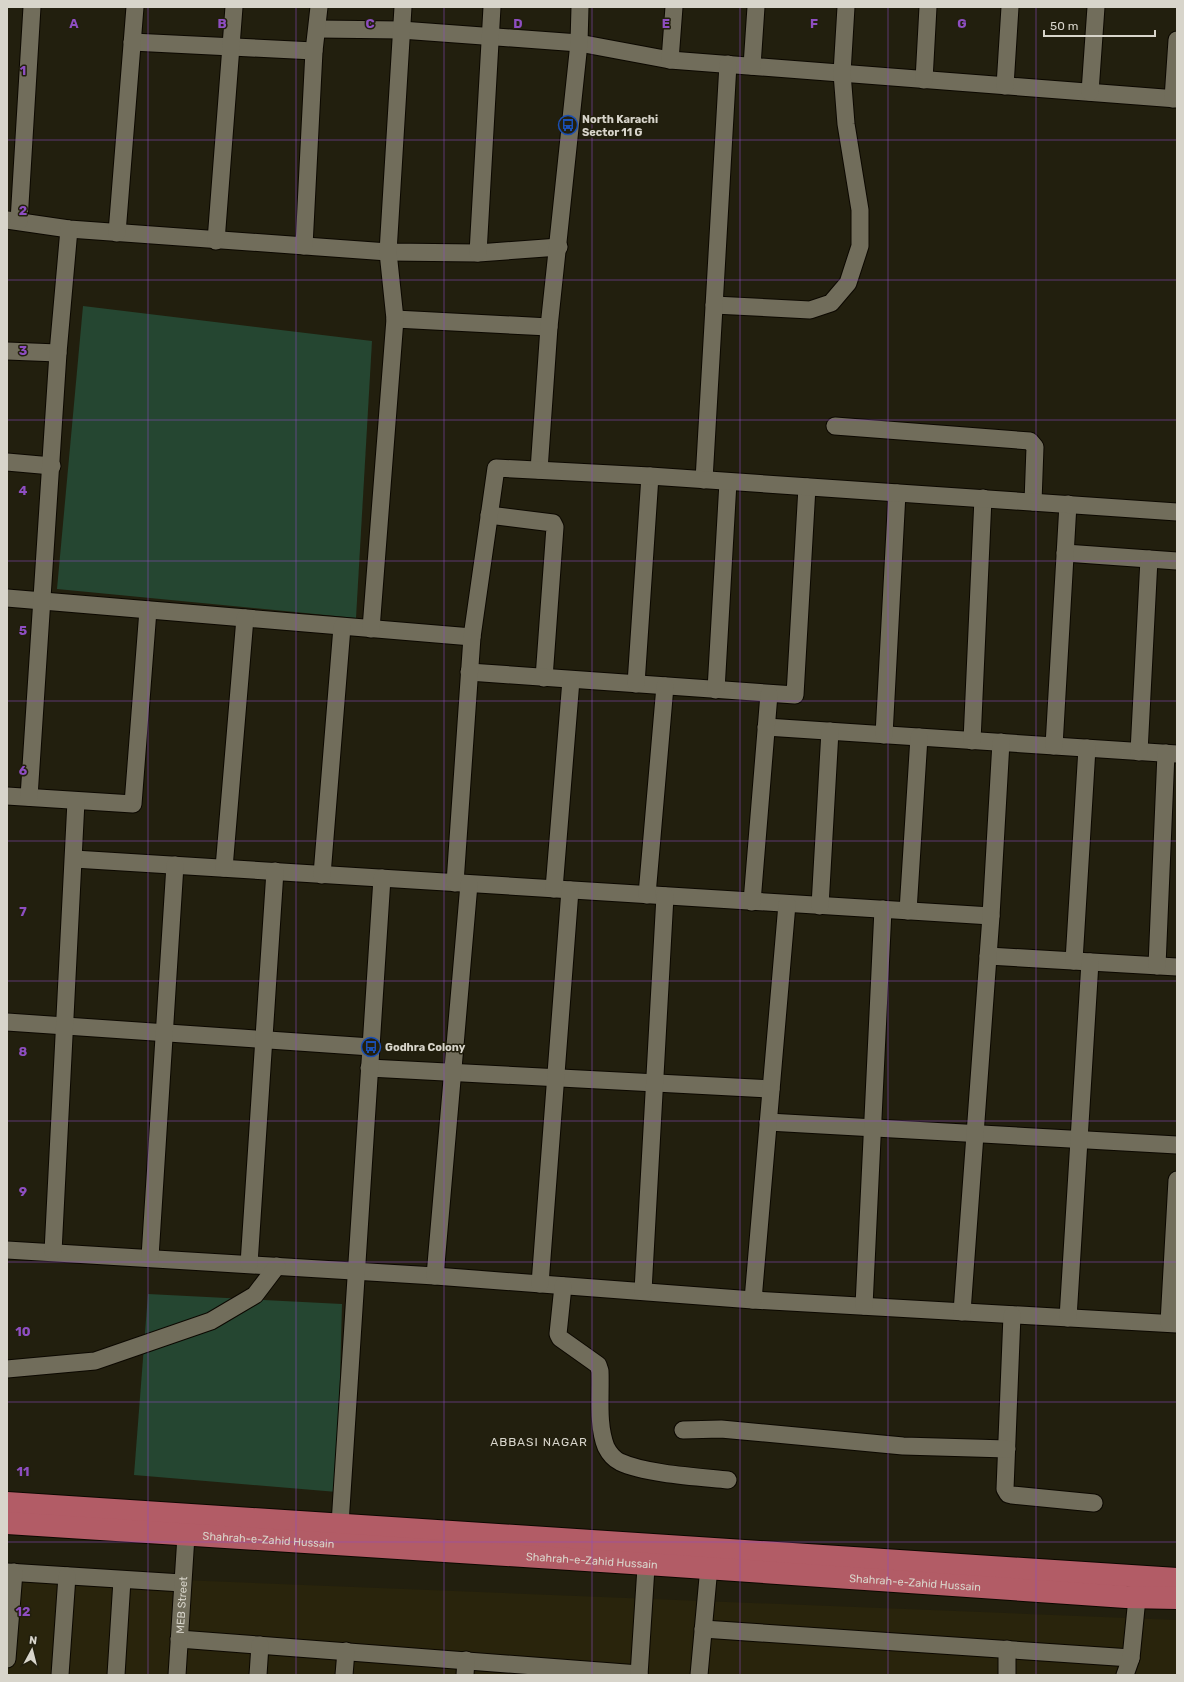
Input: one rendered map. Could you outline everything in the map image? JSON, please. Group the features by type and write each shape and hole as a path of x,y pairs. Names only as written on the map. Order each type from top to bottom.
{"main road":[{"name":"Shahrah-e-Zahid Hussain","path":"7,1504 340,1524 647,1555"},
{"name":"Shahrah-e-Zahid Hussain","path":"7,1523 186,1536 1177,1579"},
{"name":"Shahrah-e-Zahid Hussain","path":"710,1559 1137,1598 1177,1598"}],"street":[{"path":"32,7 13,220 69,229 216,241 388,252 478,253 558,247"},
{"path":"118,233 135,7"},
{"path":"216,241 234,7"},
{"path":"304,246 314,52 318,29 319,7"},
{"path":"370,629 396,319 388,252 403,7"},
{"path":"478,253 492,37 492,7"},
{"path":"539,470 549,327 580,43 580,7"},
{"path":"670,60 674,7"},
{"path":"752,66 756,7"},
{"path":"714,305 810,310 831,303 848,283 860,246 860,210 846,124 842,73 846,7"},
{"path":"924,80 928,7"},
{"path":"1005,86 1010,7"},
{"path":"1090,92 1096,7"},
{"path":"318,29 401,30 580,43 670,60 1175,99 1177,40"},
{"path":"132,42 314,52"},
{"path":"704,480 728,64"},
{"path":"29,798 52,466 58,353 69,229"},
{"path":"396,319 549,327"},
{"path":"7,351 58,353"},
{"path":"835,426 1030,441 1035,447 1032,502"},
{"path":"7,462 52,466"},
{"path":"435,1276 453,1073 472,637 496,468 650,476 1177,512"},
{"path":"636,684 650,476"},
{"path":"716,690 728,482"},
{"path":"470,672 795,695 808,487"},
{"path":"884,735 897,493"},
{"path":"972,740 983,498"},
{"path":"1054,746 1068,504"},
{"path":"489,515 553,523 555,527 544,678"},
{"path":"1065,553 1177,561"},
{"path":"1139,752 1149,559"},
{"path":"7,598 472,637"},
{"path":"7,796 133,804 148,610"},
{"path":"224,868 245,618"},
{"path":"322,874 342,627"},
{"path":"540,1284 556,1078 571,680"},
{"path":"647,895 665,686"},
{"path":"752,902 769,694"},
{"path":"766,727 1172,754 1157,966"},
{"path":"820,906 830,731"},
{"path":"908,911 919,737"},
{"path":"962,1312 991,916 1001,742"},
{"path":"1068,1318 1079,1140 1087,748"},
{"path":"53,1252 76,801"},
{"path":"74,859 991,916"},
{"path":"150,1257 175,865"},
{"path":"248,1264 275,872"},
{"path":"340,1524 382,878"},
{"path":"643,1292 665,896"},
{"path":"753,1300 787,904"},
{"path":"864,1306 883,910"},
{"path":"988,956 1177,967"},
{"path":"7,1022 371,1047"},
{"path":"369,1068 771,1089"},
{"path":"768,1122 1177,1145"},
{"path":"7,1250 150,1257 435,1276 753,1300 1173,1324 1177,1180"},
{"path":"7,1369 95,1361 211,1321 255,1295 277,1266"},
{"path":"563,1286 558,1334 563,1342 598,1365 600,1371 601,1431 606,1448 611,1455 620,1462 638,1468 728,1480"},
{"path":"1012,1315 1005,1490 1008,1494 1094,1503"},
{"path":"683,1430 721,1429 904,1446 1007,1449"},
{"name":"MEB Street","path":"177,1675 186,1536"},
{"path":"179,1639 346,1651 466,1668 639,1674 647,1555"},
{"path":"699,1675 710,1559"},
{"path":"7,1659 10,1572 182,1583"},
{"path":"60,1675 67,1576"},
{"path":"116,1675 122,1580"},
{"path":"1124,1675 1131,1658 1137,1598"},
{"path":"703,1629 1131,1658"},
{"path":"258,1675 260,1645"},
{"path":"1006,1675 1007,1649"},
{"path":"344,1675 346,1651"}],"shaded area":[{"path":"7,1573 1177,1620 1177,1675 7,1675"}],"green space":[{"path":"83,306 372,341 356,618 57,589"},
{"path":"148,1294 342,1304 337,1492 134,1475"}],"place":[{"name":"North Karachi Sector 11 G","path":"568,125"},
{"name":"Godhra Colony","path":"371,1047"}],"district":[{"name":"ABBASI NAGAR","path":"539,1442"}]}
